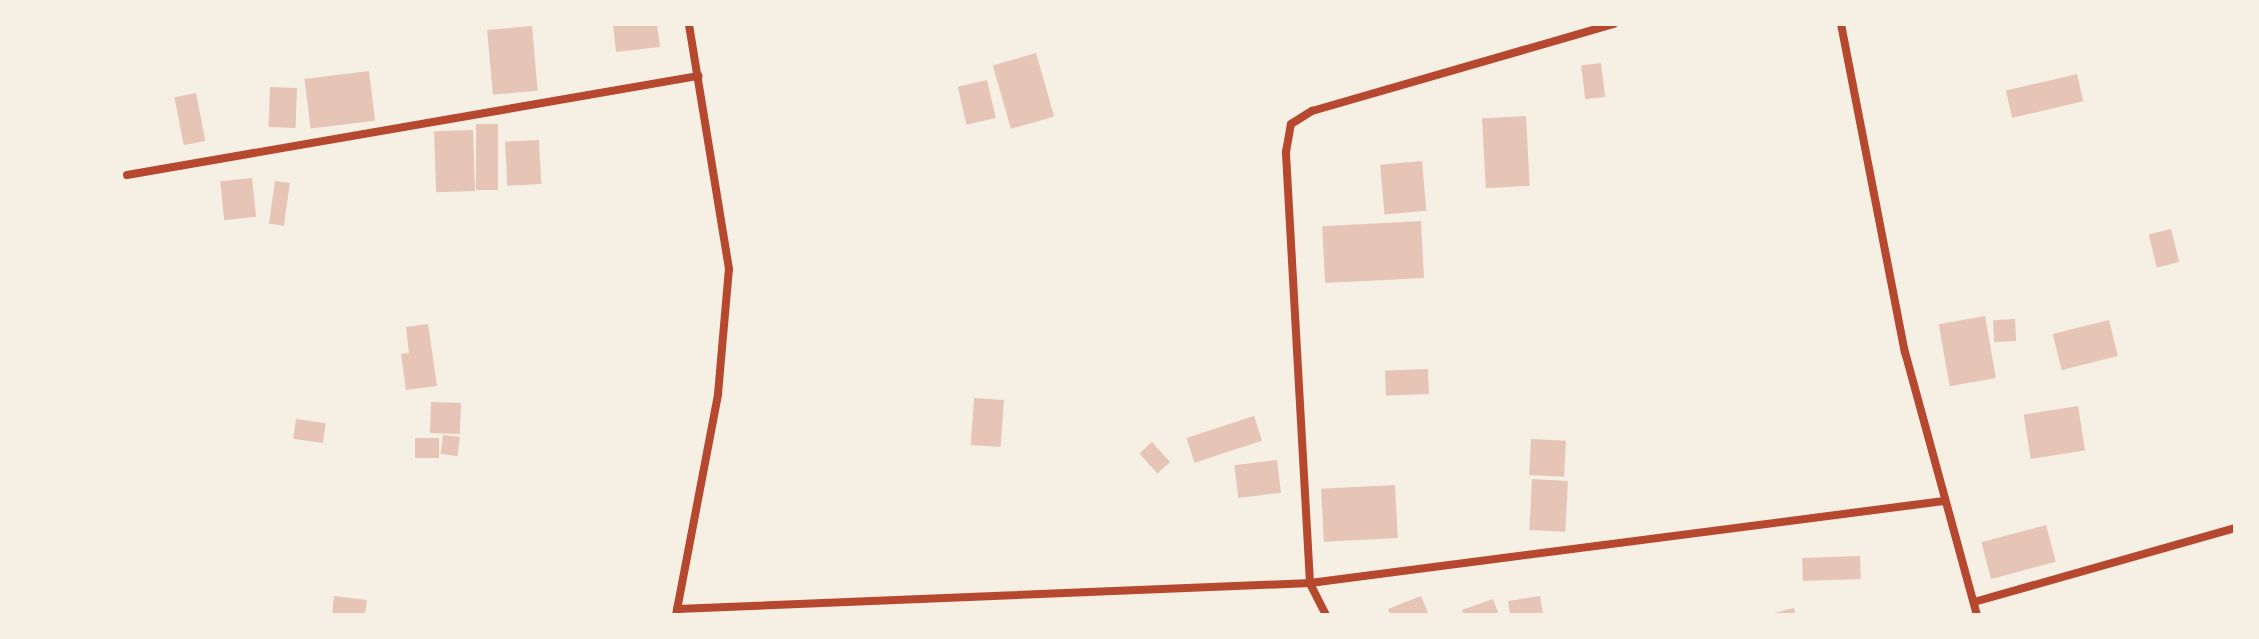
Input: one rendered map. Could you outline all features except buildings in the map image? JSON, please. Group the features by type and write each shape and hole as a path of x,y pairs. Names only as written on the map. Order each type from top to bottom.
{"street":[{"path":"689,24 729,269 718,394 677,612 1310,583 1944,501"},
{"path":"1326,615 1310,583 1286,152 1291,124 1312,111 1614,24"},
{"path":"1841,24 1905,352 1977,615"},
{"path":"127,175 698,76"},
{"path":"1974,602 2235,528"}]}
